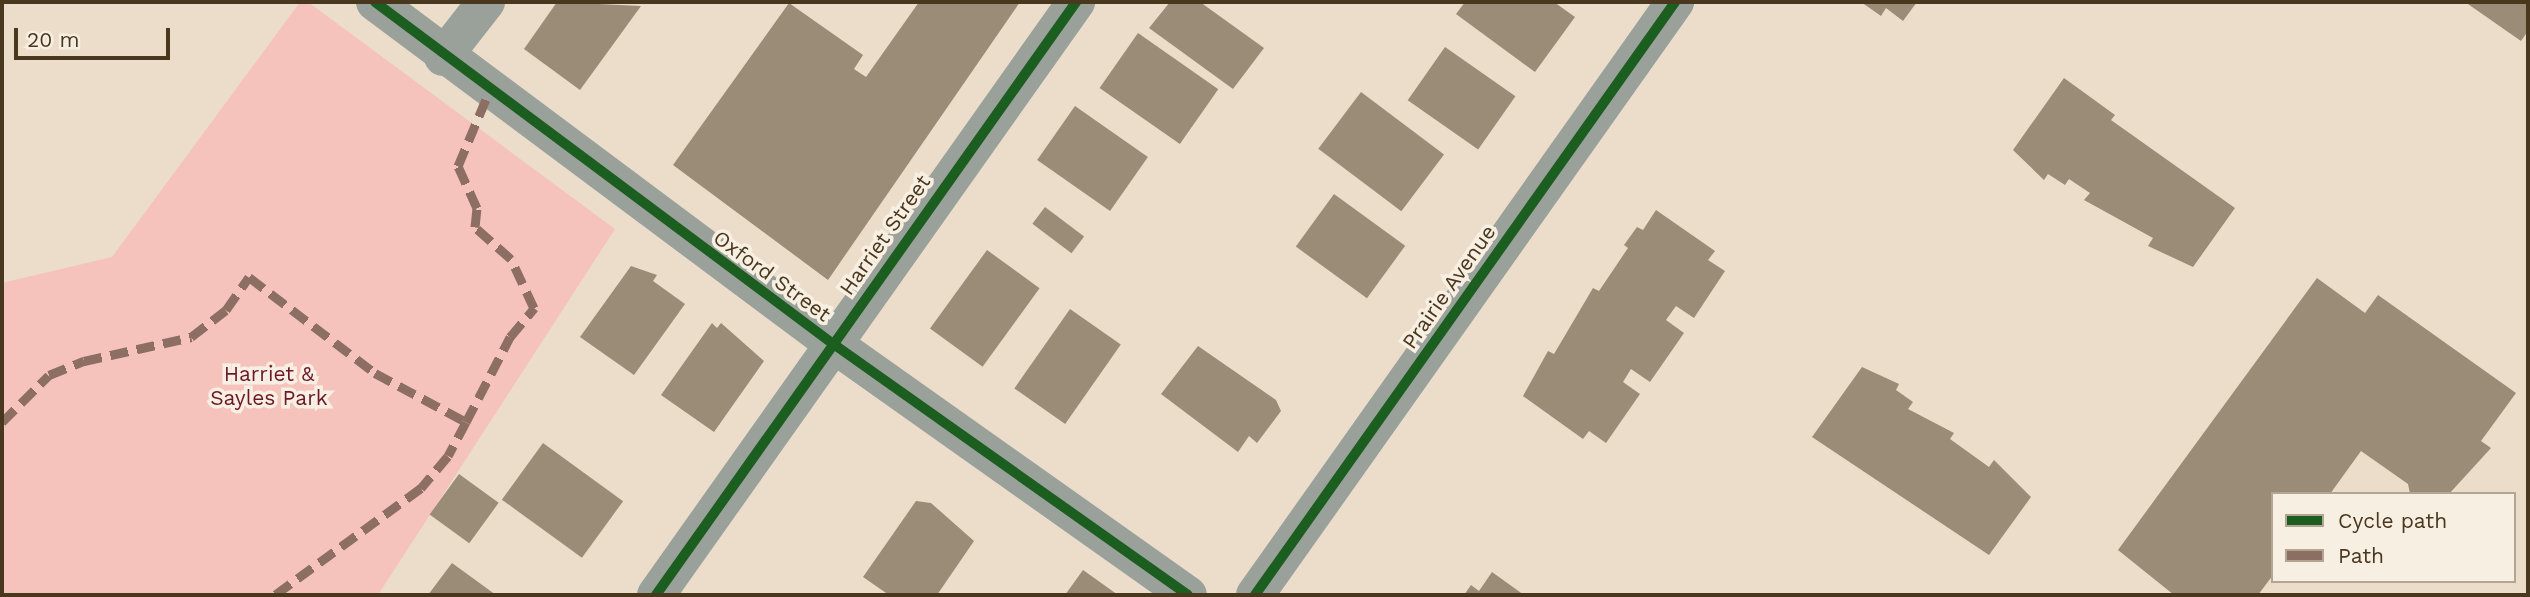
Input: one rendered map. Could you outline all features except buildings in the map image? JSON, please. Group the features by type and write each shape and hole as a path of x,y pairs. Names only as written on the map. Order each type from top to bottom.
{"street":[{"name":"Oxford Street","path":"375,2 443,57 832,343 1188,595"},
{"path":"443,57 486,2"},
{"name":"Harriet Street","path":"656,595 1076,2"},
{"name":"Prairie Avenue","path":"1255,595 1675,2"}],"green space":[{"name":"Harriet & Sayles Park","path":"300,2 308,2 615,229 378,595 2,595 2,283 112,257"}],"marked path":[{"path":"466,422 510,337 534,308 511,259 475,227 477,208 458,166 489,92"},
{"path":"2,422 49,375 84,361 191,337 226,310 249,277 375,373 466,422 448,456 421,488 275,595"}],"cycle path":[{"path":"375,2 832,343 1188,595"},
{"path":"656,595 1076,2"},
{"path":"1255,595 1675,2"}]}
